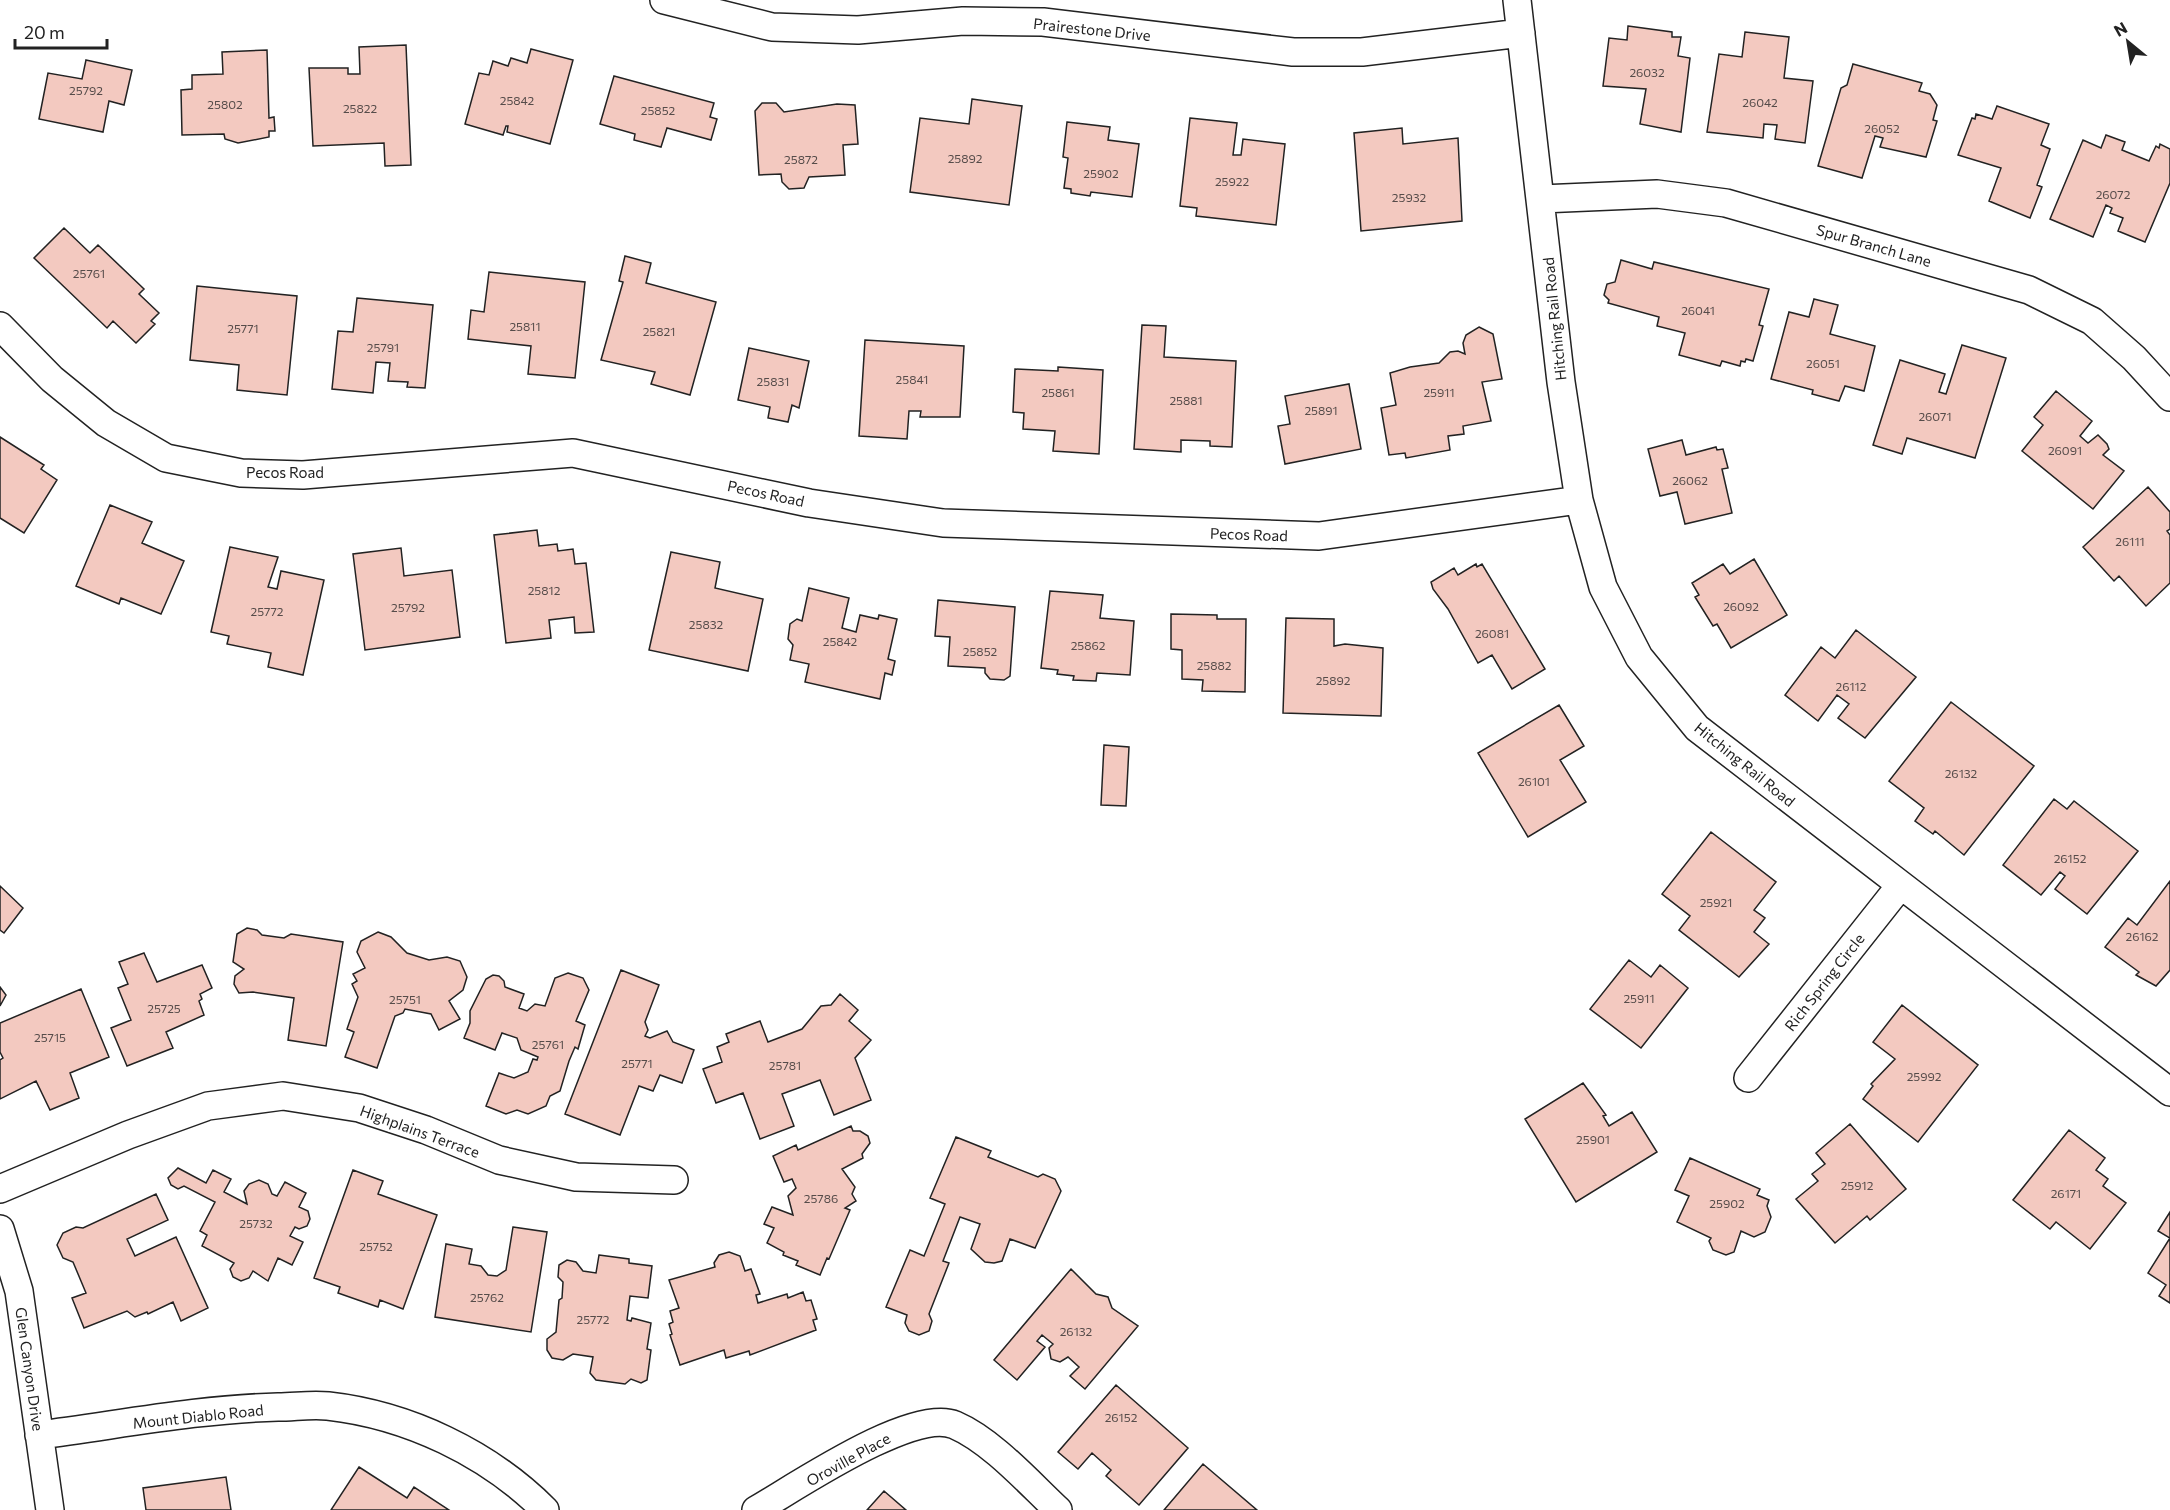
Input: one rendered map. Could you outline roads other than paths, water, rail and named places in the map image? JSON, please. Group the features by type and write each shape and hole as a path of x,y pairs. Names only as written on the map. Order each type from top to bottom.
{"street":[{"name":"Prairestone Drive","path":"664,0 772,27 858,30 963,21 1042,22 1293,52 1362,52 1521,33"},
{"name":"Hitching Rail Road","path":"1517,0 1561,382 1579,500 1603,587 1639,657 1697,728 2170,1092"},
{"name":"Spur Branch Lane","path":"1541,199 1657,194 1726,203 2029,290 2091,321 2134,358 2170,397"},
{"name":"Pecos Road","path":"0,326 52,379 106,423 166,458 242,473 303,475 573,453 810,503 943,523 1318,536 1579,500"},
{"name":"Rich Spring Circle","path":"1748,1078 1900,886"},
{"name":"Highplains Terrace","path":"0,1189 128,1135 208,1106 283,1096 359,1108 426,1130 499,1160 576,1177 674,1180"},
{"name":"Glen Canyon Drive","path":"0,1229 19,1291 50,1510"},
{"name":"Mount Diablo Road","path":"39,1435 242,1408 327,1406 395,1418 452,1443 521,1486 545,1510"},
{"name":"Oroville Place","path":"756,1510 888,1435 918,1425 942,1424 954,1424 983,1442 1058,1510"}]}
